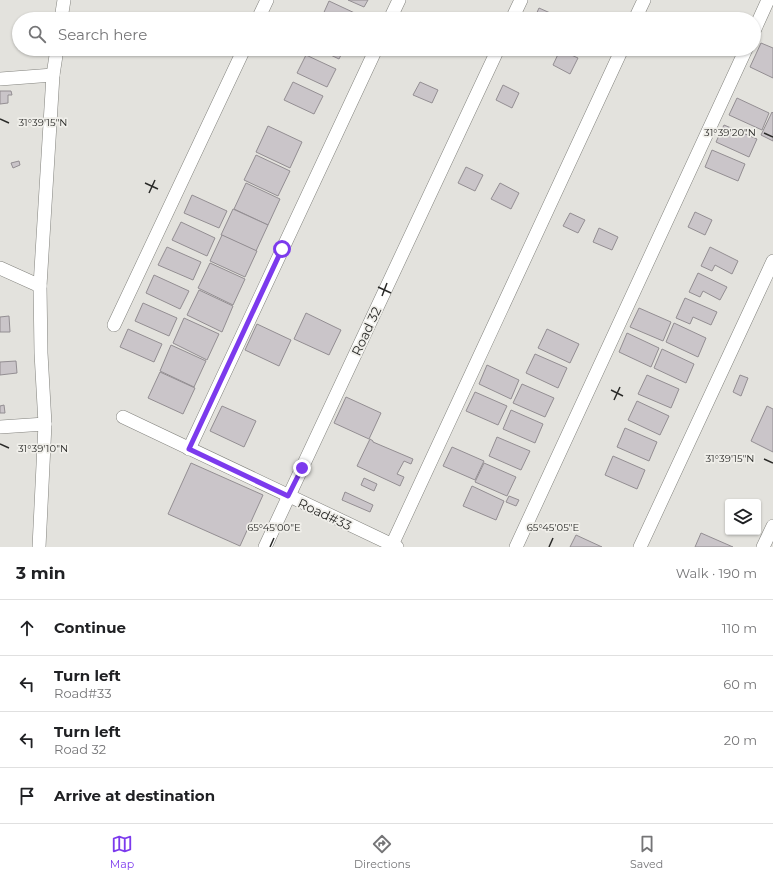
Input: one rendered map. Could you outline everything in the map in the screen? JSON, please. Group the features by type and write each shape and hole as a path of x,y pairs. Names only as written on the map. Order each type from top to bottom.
{"street":[{"path":"62,12 64,0"},
{"path":"261,12 267,0"},
{"path":"393,12 398,0"},
{"path":"515,12 520,0"},
{"path":"638,12 644,0"},
{"path":"761,16 768,0"},
{"path":"36,547 39,547 45,424 41,353 40,286 53,75 56,56"},
{"path":"114,326 241,56"},
{"path":"189,449 373,56"},
{"name":"Road 32","path":"265,547 495,56"},
{"path":"393,546 619,56"},
{"path":"516,547 743,56"},
{"path":"0,79 53,75"},
{"path":"640,547 773,261"},
{"path":"0,268 40,286"},
{"name":"Road#33","path":"123,417 393,546"},
{"path":"0,427 45,424"},
{"path":"763,547 773,526"}],"building":[{"path":"348,0 368,0 364,7"},
{"path":"329,1 353,12 324,12"},
{"path":"539,8 548,12 537,12"},
{"path":"761,43 773,48 773,78 750,67 755,56 761,56"},
{"path":"306,56 336,69 327,87 297,73"},
{"path":"333,56 340,56 339,59"},
{"path":"557,56 574,56 578,58 570,74 553,65"},
{"path":"293,82 323,96 314,114 284,100"},
{"path":"420,82 438,90 432,103 413,95"},
{"path":"503,85 519,93 512,108 496,100"},
{"path":"0,91 11,91 12,95 8,95 8,103 0,104"},
{"path":"737,98 769,113 762,130 729,115"},
{"path":"772,112 773,113 773,141 761,135"},
{"path":"724,125 757,139 749,157 716,142"},
{"path":"268,126 302,142 290,168 256,152"},
{"path":"712,150 745,164 738,181 705,167"},
{"path":"256,155 290,171 278,196 244,180"},
{"path":"19,161 20,165 13,168 11,163"},
{"path":"466,167 483,175 475,191 458,183"},
{"path":"246,183 280,199 268,225 234,209"},
{"path":"500,183 519,193 511,209 491,199"},
{"path":"192,195 227,211 219,228 184,213"},
{"path":"233,209 268,225 256,251 221,235"},
{"path":"695,212 712,220 705,235 688,227"},
{"path":"570,213 585,220 578,233 563,226"},
{"path":"181,222 215,238 207,256 172,240"},
{"path":"599,228 618,237 612,250 593,242"},
{"path":"222,235 257,251 245,277 210,261"},
{"path":"167,247 201,262 193,280 158,265"},
{"path":"710,247 738,261 732,274 715,265 712,271 701,266"},
{"path":"210,263 245,279 233,305 198,288"},
{"path":"698,273 727,287 720,300 703,291 700,297 689,292"},
{"path":"154,275 189,291 180,309 146,293"},
{"path":"199,290 233,306 222,332 187,315"},
{"path":"685,298 717,312 711,325 693,317 690,324 676,318"},
{"path":"143,303 177,318 169,336 135,321"},
{"path":"639,308 671,322 663,341 630,327"},
{"path":"306,313 341,330 329,355 294,339"},
{"path":"9,316 10,332 0,332 0,317"},
{"path":"184,318 219,334 207,360 173,343"},
{"path":"674,323 706,338 698,357 666,342"},
{"path":"257,324 291,340 279,366 245,350"},
{"path":"128,329 162,344 154,362 120,347"},
{"path":"547,329 579,344 570,363 538,348"},
{"path":"627,333 659,348 651,367 619,352"},
{"path":"171,345 206,361 194,387 160,371"},
{"path":"662,349 694,364 686,383 654,368"},
{"path":"535,354 567,368 558,388 526,373"},
{"path":"16,361 17,373 0,375 0,362"},
{"path":"487,365 519,380 511,399 479,384"},
{"path":"160,372 195,388 183,414 148,398"},
{"path":"647,375 679,389 671,408 638,394"},
{"path":"740,375 748,378 741,396 733,392"},
{"path":"522,384 554,398 545,417 513,403"},
{"path":"475,392 507,406 498,425 466,411"},
{"path":"346,397 381,413 369,439 334,423"},
{"path":"637,401 669,416 660,435 628,420"},
{"path":"4,405 5,413 0,413 0,406"},
{"path":"222,406 256,421 244,447 210,431"},
{"path":"767,406 773,409 773,452 751,441"},
{"path":"511,410 543,424 535,443 503,429"},
{"path":"625,428 657,442 649,461 617,447"},
{"path":"497,437 530,451 521,470 489,456"},
{"path":"370,439 373,442 413,459 411,464 404,461 397,474 404,477 400,486 357,466"},
{"path":"452,447 484,461 475,480 443,466"},
{"path":"613,456 645,470 637,489 605,475"},
{"path":"191,463 263,495 240,546 168,514"},
{"path":"484,463 516,477 507,496 475,482"},
{"path":"364,478 377,484 374,491 361,485"},
{"path":"472,486 504,501 496,520 463,506"},
{"path":"345,492 373,505 370,512 342,500"},
{"path":"509,496 519,500 516,506 506,502"},
{"path":"701,533 733,547 695,547"},
{"path":"576,535 602,547 570,547"}],"route":[{"path":"282,249 189,449 288,496 302,468"}]}
